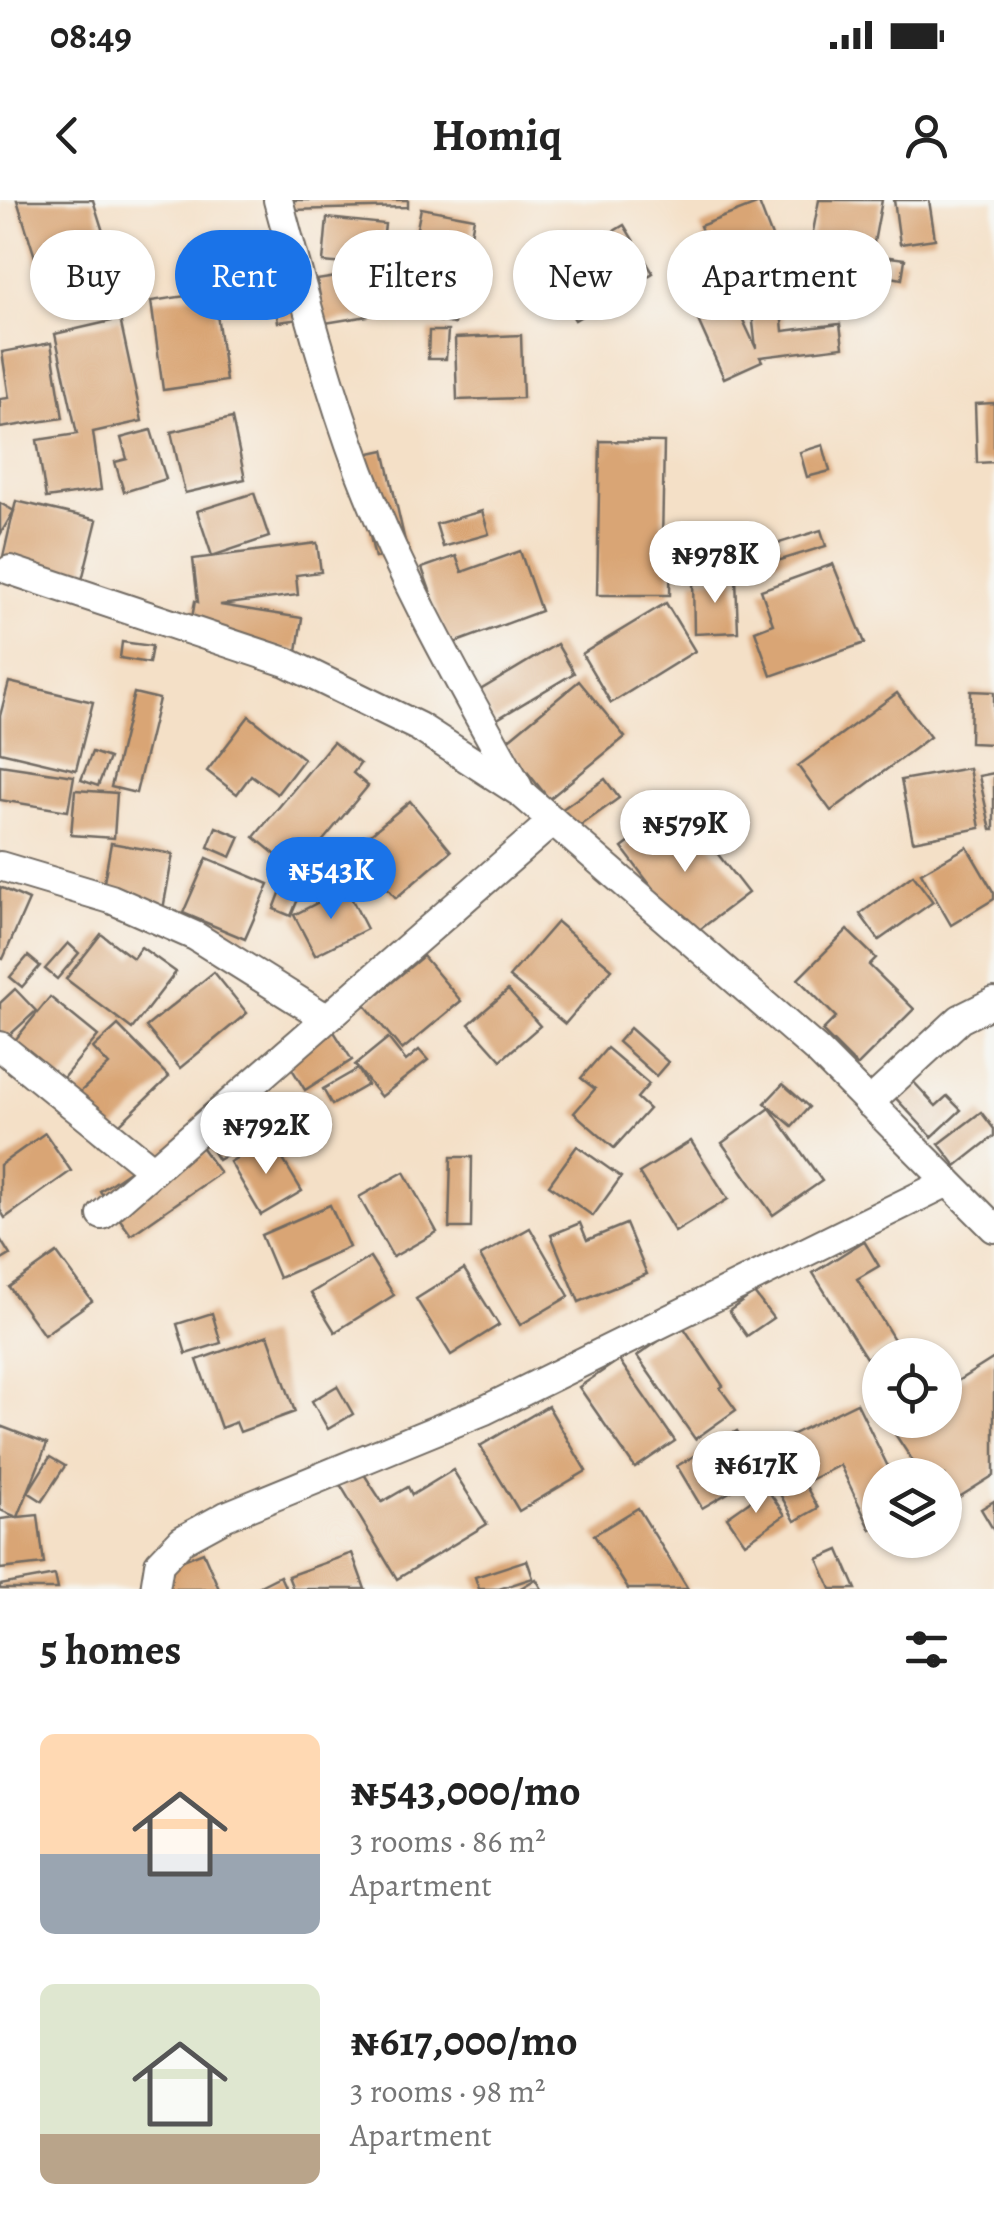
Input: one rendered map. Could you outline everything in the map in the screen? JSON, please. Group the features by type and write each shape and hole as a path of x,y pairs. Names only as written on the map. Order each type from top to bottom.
{"street":[{"path":"278,200 326,374 362,476 423,617 521,793"},
{"path":"10,570 286,662 419,727 521,793 819,1052 994,1228"},
{"path":"102,1215 553,821"},
{"path":"0,866 111,899 195,936 326,1018"},
{"path":"869,1102 960,1020 994,1002"},
{"path":"0,1046 154,1170"},
{"path":"155,1589 159,1564 182,1540 226,1516 484,1410 948,1182"}],"building":[{"path":"17,200 93,200 102,230 30,230 30,241"},
{"path":"290,200 408,200 408,207 290,210"},
{"path":"819,200 882,200 876,230 813,230"},
{"path":"894,200 929,200 935,239 900,244"},
{"path":"759,203 769,230 702,230 700,226"},
{"path":"421,208 474,218 472,230 417,230"},
{"path":"327,218 385,224 384,230 332,230 332,263 323,262"},
{"path":"892,257 905,259 902,279 892,277"},
{"path":"332,278 332,320 343,320 325,323 317,280"},
{"path":"175,298 175,320 218,320 226,381 163,390 154,320 155,300"},
{"path":"120,320 142,421 93,432 101,490 46,498 37,440 77,434 55,334"},
{"path":"698,320 743,320 756,348 753,320 782,320 783,331 840,324 843,347 760,357 762,361 724,378"},
{"path":"429,331 448,331 446,359 428,359"},
{"path":"521,335 523,398 457,400 455,338"},
{"path":"51,343 63,418 0,428 0,399 9,398 2,352"},
{"path":"994,403 994,462 977,463 975,404"},
{"path":"232,418 245,479 185,493 171,432"},
{"path":"151,430 166,479 124,492 115,462 127,459 121,438"},
{"path":"600,441 664,442 662,543 671,543 670,595 597,595"},
{"path":"823,445 830,471 807,477 800,452"},
{"path":"384,450 407,550 375,558 352,457"},
{"path":"254,493 269,537 212,556 197,511"},
{"path":"16,501 97,520 82,580 2,561"},
{"path":"0,503 14,511 0,535"},
{"path":"482,511 489,534 443,547 436,524"},
{"path":"821,530 826,546 755,568 750,552"},
{"path":"317,543 321,572 296,575 298,595 220,605 302,618 297,651 189,635 195,601 198,602 193,559"},
{"path":"520,551 541,611 449,645 422,568 456,556 462,572"},
{"path":"833,564 865,643 771,676 755,631 773,624 761,590"},
{"path":"736,578 738,632 694,634 693,579"},
{"path":"666,603 695,651 611,703 582,654"},
{"path":"122,642 152,646 149,663 120,658"},
{"path":"557,644 574,673 494,721 477,692"},
{"path":"579,681 625,737 549,799 504,743"},
{"path":"9,682 93,702 76,770 0,752 0,716"},
{"path":"971,691 994,692 994,744 970,743"},
{"path":"134,693 159,699 136,793 111,787"},
{"path":"897,693 930,737 831,811 798,766"},
{"path":"249,716 304,759 277,794 251,775 237,794 207,771"},
{"path":"333,742 360,764 353,773 368,786 297,872 254,837"},
{"path":"92,752 109,758 98,786 81,780"},
{"path":"0,765 74,776 68,811 0,800"},
{"path":"969,768 980,828 913,841 901,780"},
{"path":"994,773 994,830 991,830 979,776"},
{"path":"605,779 619,798 566,836 551,817"},
{"path":"75,790 117,793 114,838 71,835"},
{"path":"410,801 451,851 396,898 354,848"},
{"path":"666,815 689,845 703,835 748,893 690,937 622,848"},
{"path":"216,827 240,837 231,857 208,847"},
{"path":"111,843 173,854 162,915 100,904"},
{"path":"967,847 994,899 951,925 921,873"},
{"path":"207,858 269,884 245,939 183,913"},
{"path":"913,875 933,902 879,940 860,914"},
{"path":"285,880 303,887 291,916 274,909"},
{"path":"0,887 29,900 3,959 0,958"},
{"path":"346,888 367,929 315,955 294,915"},
{"path":"557,922 612,969 565,1024 509,977"},
{"path":"847,930 876,958 869,965 914,1009 857,1066 822,1031 836,1017 798,979"},
{"path":"101,934 133,958 141,947 176,972 132,1029 66,979"},
{"path":"68,943 79,953 57,979 45,969"},
{"path":"28,956 40,966 22,987 10,977"},
{"path":"423,956 461,1001 402,1050 365,1005"},
{"path":"214,972 247,1013 180,1068 146,1027"},
{"path":"15,989 36,1011 0,1044 0,1003"},
{"path":"508,990 540,1026 501,1060 469,1024"},
{"path":"50,997 98,1036 54,1089 7,1050"},
{"path":"326,1019 352,1060 305,1090 279,1048"},
{"path":"118,1025 169,1077 98,1145 63,1108 109,1065 93,1048"},
{"path":"630,1028 668,1062 656,1076 618,1042"},
{"path":"388,1038 406,1061 419,1050 428,1060 381,1097 355,1065"},
{"path":"607,1048 649,1084 637,1098 649,1109 614,1148 574,1113 595,1089 581,1078"},
{"path":"358,1069 367,1085 332,1105 323,1089"},
{"path":"910,1078 936,1106 947,1096 961,1110 932,1137 892,1094"},
{"path":"783,1084 809,1107 792,1126 765,1103"},
{"path":"239,1091 264,1132 218,1160 193,1119"},
{"path":"770,1108 822,1181 773,1215 722,1143"},
{"path":"981,1112 994,1129 994,1136 956,1166 939,1144"},
{"path":"189,1130 220,1173 131,1235 100,1191"},
{"path":"45,1133 71,1171 5,1218 0,1210 0,1165"},
{"path":"270,1138 302,1191 261,1215 230,1162"},
{"path":"691,1141 728,1199 675,1232 639,1173"},
{"path":"577,1146 621,1177 593,1216 549,1185"},
{"path":"451,1157 472,1157 471,1228 449,1228"},
{"path":"404,1172 437,1232 393,1257 359,1197"},
{"path":"330,1205 349,1247 279,1278 261,1235"},
{"path":"580,1223 587,1240 626,1224 647,1274 579,1302 551,1235"},
{"path":"530,1228 569,1296 520,1325 480,1256"},
{"path":"0,1239 10,1255 0,1261"},
{"path":"864,1241 879,1266 857,1279 893,1338 862,1338 862,1352 813,1273"},
{"path":"57,1253 92,1301 44,1335 9,1287"},
{"path":"370,1257 394,1295 335,1332 311,1293"},
{"path":"464,1269 499,1325 451,1355 416,1299"},
{"path":"754,1293 773,1318 747,1336 729,1311"},
{"path":"212,1313 221,1343 186,1354 177,1324"},
{"path":"682,1325 736,1410 695,1439 637,1356"},
{"path":"268,1335 295,1412 240,1432 236,1422 221,1428 197,1360"},
{"path":"994,1358 994,1475 962,1495 962,1458 911,1458 898,1438 962,1438 962,1378"},
{"path":"619,1360 675,1441 635,1468 579,1387"},
{"path":"337,1386 353,1414 328,1429 312,1401"},
{"path":"857,1403 862,1413 862,1438 874,1438 884,1458 862,1458 862,1511 840,1465 808,1481 787,1437"},
{"path":"548,1406 586,1471 519,1511 480,1446"},
{"path":"0,1426 47,1444 18,1517 38,1515 44,1564 0,1569 0,1519 17,1517 0,1510"},
{"path":"737,1431 762,1473 702,1508 677,1466"},
{"path":"50,1457 65,1466 42,1501 28,1492"},
{"path":"360,1468 382,1502 408,1487 412,1495 453,1470 487,1524 397,1579 338,1481"},
{"path":"798,1472 818,1508 795,1521 775,1485"},
{"path":"767,1489 785,1515 745,1543 727,1517"},
{"path":"994,1501 994,1531 981,1509"},
{"path":"638,1508 688,1589 628,1589 594,1535"},
{"path":"839,1550 856,1589 831,1589 818,1559"},
{"path":"203,1552 219,1589 156,1589 149,1574"},
{"path":"352,1553 365,1589 293,1589 288,1576"},
{"path":"527,1560 533,1578 499,1589 479,1589 475,1577"},
{"path":"55,1575 58,1589 0,1589 0,1585"},
{"path":"280,1576 286,1589 254,1589"},
{"path":"536,1579 542,1589 519,1589"}]}
